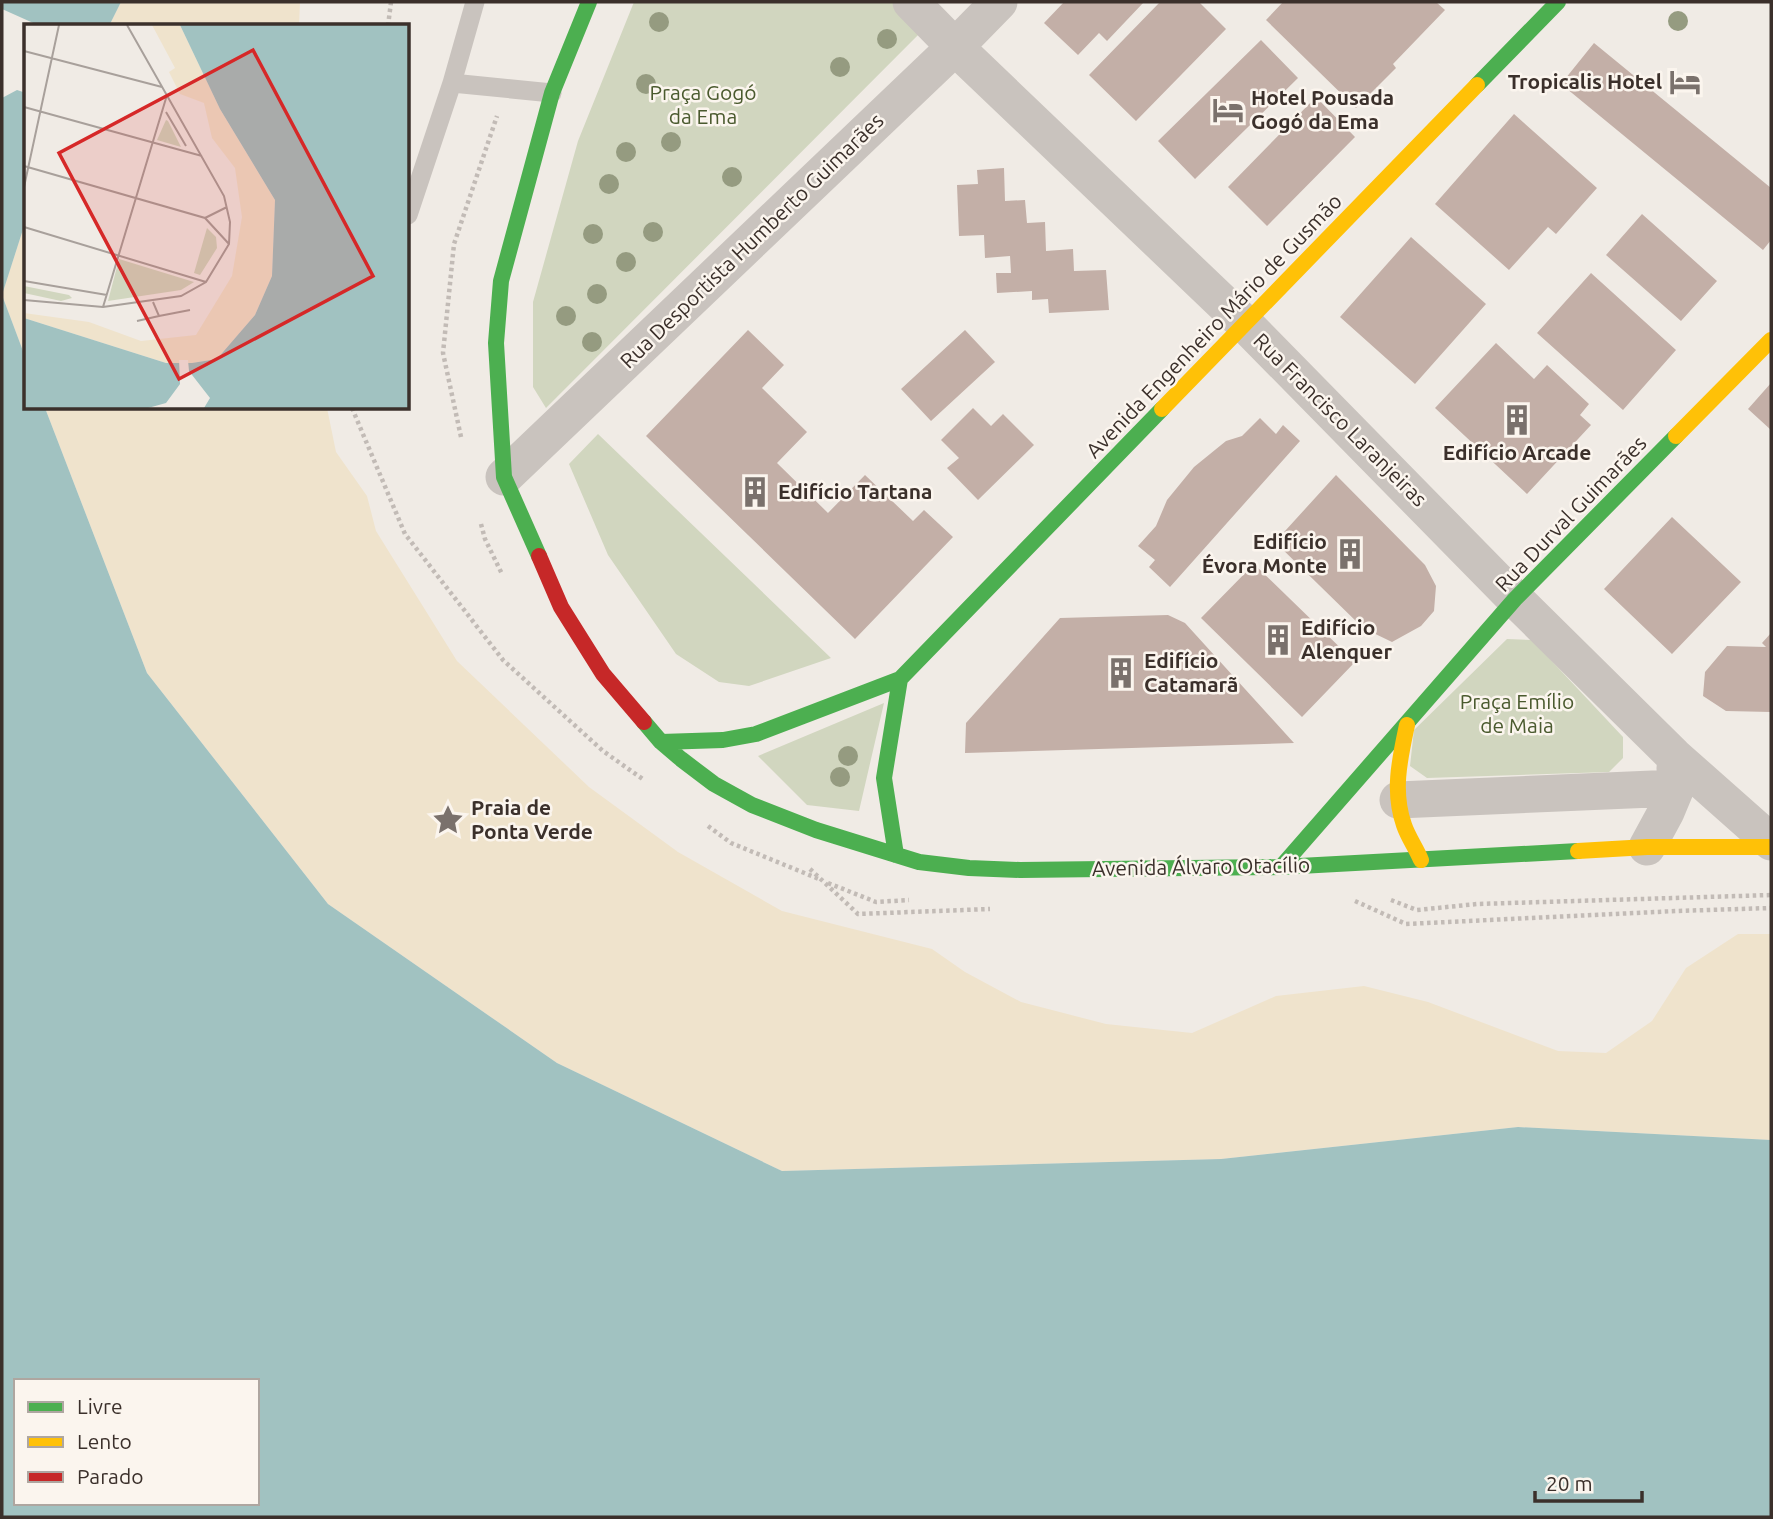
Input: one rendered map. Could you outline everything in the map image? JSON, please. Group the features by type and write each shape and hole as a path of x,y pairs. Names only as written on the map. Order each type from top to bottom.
{"street":[{"path":"504,477 496,343 500,281 552,93 589,2"},
{"name":"Rua Francisco Laranjeiras","path":"911,2 1245,324 1516,599 1675,772 1771,845"},
{"name":"Rua Desportista Humberto Guimarães","path":"504,477 999,2"},
{"name":"Avenida Engenheiro Mário de Gusmão","path":"661,742 723,740 756,734 900,679 1558,2"},
{"name":"Rua Durval Guimarães","path":"1281,867 1516,599 1771,340"},
{"name":"Avenida Álvaro Otacílio","path":"504,477 561,607 603,674 661,742 714,784 752,805 793,822 919,862 1020,870 1281,867 1647,847 1771,845"},
{"path":"896,855 884,778 900,679"},
{"name":"Rua Durval Guimarães","path":"1407,723 1397,772 1398,800 1403,825 1421,860"},
{"path":"1398,800 1675,772 1666,812 1647,847"}],"lane":[{"path":"410,209 452,83 475,2"},
{"path":"452,83 552,93"}],"path":[{"path":"388,24 391,2"},
{"path":"353,410 405,534 503,660 603,751 646,782"},
{"path":"699,820 731,843 876,902 917,900"},
{"path":"1382,897 1417,910 1477,904 1771,895"}],"green space":[{"name":"Praça Gogó da Ema","path":"634,2 904,2 927,26 546,408 533,387 533,302 578,141"},
{"path":"598,434 831,658 749,686 719,682 676,654 608,555 569,464"},
{"name":"Praça Emílio de Maia","path":"1507,639 1532,640 1623,737 1623,758 1609,772 1427,778 1410,766 1414,730"},
{"path":"884,703 859,811 807,805 758,756"}],"sand":[{"path":"121,2 300,2 299,24 110,24"},
{"path":"24,226 24,354 2,295"},
{"name":"Praia de Ponta Verde","path":"46,410 327,410 336,452 367,496 376,531 457,661 589,787 678,852 782,911 932,949 965,972 1021,1002 1106,1024 1192,1033 1276,996 1364,986 1428,1002 1558,1051 1606,1053 1652,1021 1686,968 1738,934 1771,934 1771,1140 1518,1127 1221,1159 782,1171 557,1063 328,904 147,673"}],"water":[{"path":"2,2 121,2 110,24 24,24 24,226 2,295"},
{"path":"2,295 24,354 24,410 46,410 147,673 328,904 557,1063 782,1171 1221,1159 1518,1127 1771,1140 1771,1517 2,1517"}],"pier":[{"path":"2,9 36,24 24,24 24,92 17,90 2,98"}],"building":[{"path":"1064,2 1144,2 1107,41 1099,33 1078,55 1044,23"},
{"path":"1160,2 1199,2 1226,29 1136,121 1089,75"},
{"path":"1283,2 1436,2 1445,10 1393,64 1396,68 1356,108 1266,20"},
{"name":"Hotel Pousada Gogó da Ema","path":"1261,40 1298,78 1195,179 1158,141"},
{"path":"1594,43 1771,188 1771,240 1763,250 1561,84"},
{"path":"1316,97 1355,137 1267,226 1228,187"},
{"path":"1514,114 1597,188 1556,234 1548,227 1509,270 1435,204"},
{"path":"1004,168 1005,201 1025,200 1027,223 1045,222 1046,251 1073,249 1074,271 1106,270 1109,310 1049,313 1048,299 1032,300 1032,291 997,293 996,273 1011,273 1010,256 985,258 984,235 959,236 957,185 978,184 977,170"},
{"path":"1642,214 1717,281 1681,321 1606,255"},
{"path":"1411,237 1486,304 1415,384 1340,317"},
{"path":"1591,273 1676,350 1623,410 1537,333"},
{"name":"Edifício Tartana","path":"748,330 784,365 762,388 807,432 777,463 828,513 865,475 913,521 924,510 953,537 855,639 646,436"},
{"path":"965,330 995,362 931,421 901,389"},
{"name":"Edifício Arcade","path":"1496,343 1534,379 1547,365 1589,404 1580,415 1591,425 1527,494 1435,408"},
{"path":"1771,383 1771,430 1748,409"},
{"path":"973,408 991,426 1003,414 1034,445 978,500 947,468 959,458 941,440"},
{"path":"1260,418 1276,434 1283,425 1300,441 1170,587 1149,567 1155,560 1138,546 1156,526 1167,500 1194,467 1226,441 1242,436"},
{"name":"Edifício Évora Monte","path":"1336,475 1425,565 1436,586 1434,611 1421,626 1392,642 1363,628 1275,542"},
{"path":"1672,517 1741,582 1672,654 1604,589"},
{"name":"Edifício Alenquer","path":"1254,564 1355,662 1302,717 1201,618"},
{"name":"Edifício Catamarã","path":"1168,615 1185,623 1294,743 965,753 966,723 1060,618"},
{"path":"1771,633 1771,712 1726,711 1703,696 1705,672 1727,646 1766,647 1762,643"}],"traffic: fast":[{"path":"539,556 504,477 496,343 501,281 552,93 589,2"},
{"path":"1477,85 1558,2"},
{"path":"661,742 723,740 756,734 900,679 1162,409"},
{"path":"1281,867 1515,599 1676,436"},
{"path":"896,855 884,778 900,679"},
{"path":"644,722 661,742 681,759 714,784 752,805 816,830 919,862 1020,870 1281,867 1578,851"}],"traffic: slow":[{"path":"1162,409 1477,85"},
{"path":"1676,436 1771,340"},
{"path":"1407,725 1398,775 1398,800 1404,825 1421,860"},
{"path":"1578,851 1647,847 1771,847"}],"traffic: jam":[{"path":"539,556 561,607 603,674 644,722"}],"place":[{"name":"Tropicalis Hotel","path":"1685,82"},
{"name":"Hotel Pousada Gogó da Ema","path":"1228,110"},
{"name":"Edifício Arcade","path":"1517,420"},
{"name":"Edifício Tartana","path":"755,492"},
{"name":"Edifício Évora Monte","path":"1350,554"},
{"name":"Edifício Alenquer","path":"1278,640"},
{"name":"Edifício Catamarã","path":"1121,673"},
{"name":"Praia de Ponta Verde","path":"448,820"}]}
